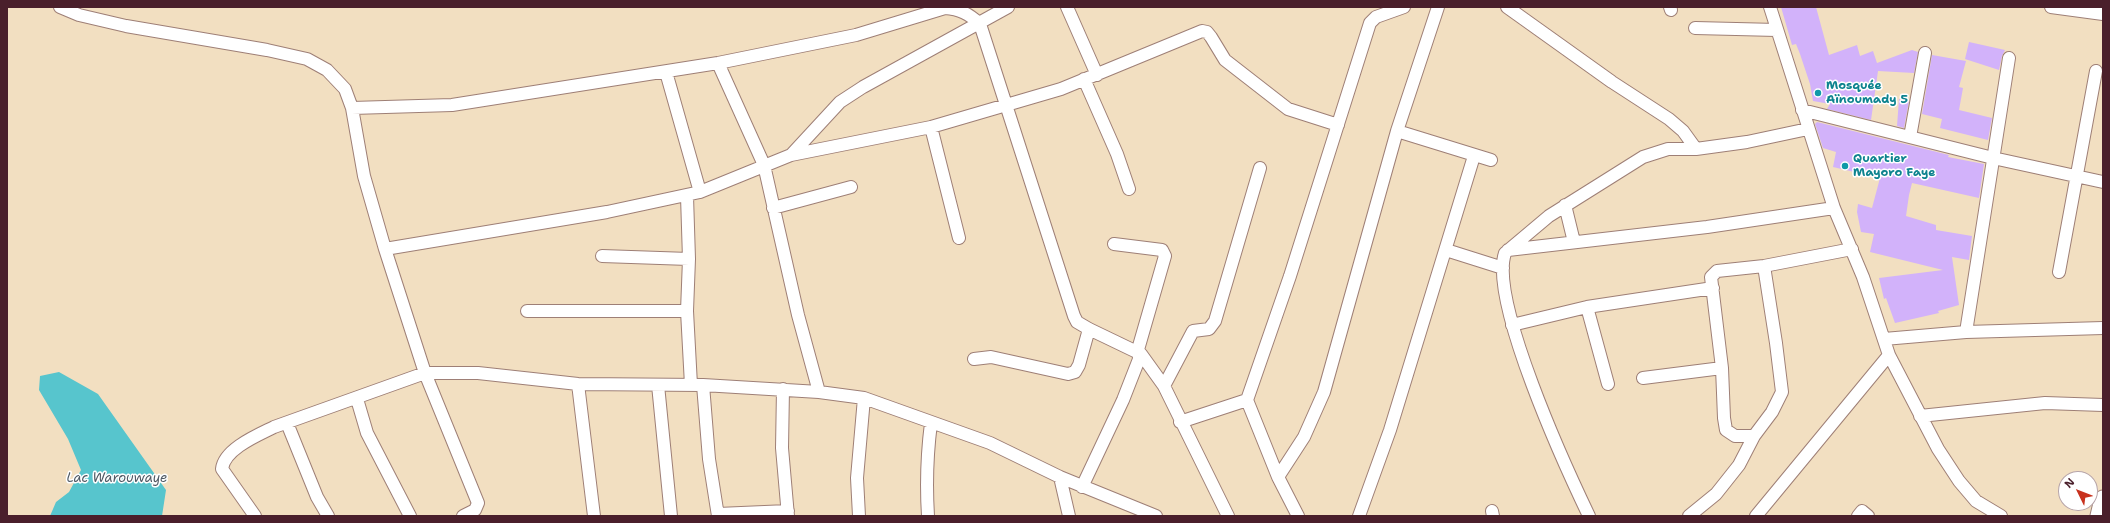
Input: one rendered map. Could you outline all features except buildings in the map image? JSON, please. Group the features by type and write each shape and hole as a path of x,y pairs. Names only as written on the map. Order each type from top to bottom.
{"main road":[{"path":"2099,516 2103,499"}],"street":[{"path":"60,7 79,15 126,26 267,50 308,59 317,63 335,77 345,89 352,108 364,176 385,249 425,373 478,503 475,510 463,516"},
{"path":"791,155 840,102 863,87 980,24 1008,7"},
{"path":"1067,7 1097,75"},
{"path":"1298,516 1278,477 1247,400 1290,276 1370,23 1376,17 1404,7"},
{"path":"1278,477 1304,437 1324,392 1397,131 1438,7"},
{"path":"1507,7 1612,82 1669,119 1683,131 1696,149"},
{"path":"1770,7 1834,208 1852,249 1889,355 1938,449 1964,488 1976,501 2001,516"},
{"path":"2051,7 2103,14"},
{"path":"352,108 452,105 666,72 856,35 945,8 958,9 970,15 980,24 1077,322 1139,354 1164,386 1180,422 1228,516"},
{"path":"1695,28 1777,30"},
{"path":"385,249 687,196 791,155 931,127 1061,89 1202,31 1207,32 1212,37 1225,60 1288,109 1338,125"},
{"path":"1910,138 1925,53"},
{"path":"1966,332 2009,58"},
{"path":"718,63 764,165 798,315 819,392"},
{"path":"2059,272 2096,71"},
{"path":"666,72 700,192"},
{"path":"1084,79 1117,154 1129,190"},
{"path":"1802,110 1910,138 2103,182"},
{"path":"931,127 959,238"},
{"path":"1589,516 1541,408 1512,325 1504,285 1503,268 1504,258 1508,250 1549,216 1643,157 1668,149 1696,149 1747,142 1808,129"},
{"path":"1397,131 1491,160"},
{"path":"1359,516 1390,430 1474,156"},
{"path":"1164,386 1194,331 1209,328 1215,321 1260,168"},
{"path":"773,208 850,187"},
{"path":"687,196 689,259 687,311 697,385 718,515 788,513 782,448 783,389"},
{"path":"1565,205 1574,242"},
{"path":"1508,250 1707,227 1834,208"},
{"path":"1082,487 1123,400 1139,354 1165,256 1162,250 1114,244"},
{"path":"1754,436 1735,436 1726,430 1724,418 1722,368 1711,277 1717,271 1764,266 1852,249"},
{"path":"1446,250 1503,268"},
{"path":"602,256 689,259"},
{"path":"1689,516 1716,494 1740,465 1754,436 1772,412 1782,392 1764,266"},
{"path":"1512,325 1587,307 1713,288"},
{"path":"1587,307 1608,384"},
{"path":"527,312 687,311"},
{"path":"1884,339 1966,332 2103,328"},
{"path":"974,359 991,357 1068,374 1075,372 1079,365 1089,329"},
{"path":"1756,516 1889,355"},
{"path":"1643,378 1722,368"},
{"path":"255,516 222,469 223,462 227,457 251,438 287,423 357,399 425,373 478,373 578,384 697,385 783,389 864,398 990,444 1082,487 1156,516"},
{"path":"578,384 594,516"},
{"path":"658,385 671,516"},
{"path":"859,516 857,478 864,398"},
{"path":"357,399 367,433 410,516"},
{"path":"1180,422 1247,400"},
{"path":"1920,416 2045,403 2103,405"},
{"path":"928,516 926,490 932,422"},
{"path":"287,423 317,497 328,516"},
{"path":"1060,477 1069,516"},
{"path":"1858,516 1862,511 1868,516"}],"water":[{"name":"Lac Warouwaye","path":"59,372 98,394 166,490 162,516 50,516 56,502 69,492 81,470 68,439 39,390 40,376"}],"place":[{"name":"Mosquée Aïnoumady 5","path":"1818,93"},
{"name":"Quartier Mayoro Faye","path":"1845,166"}]}
